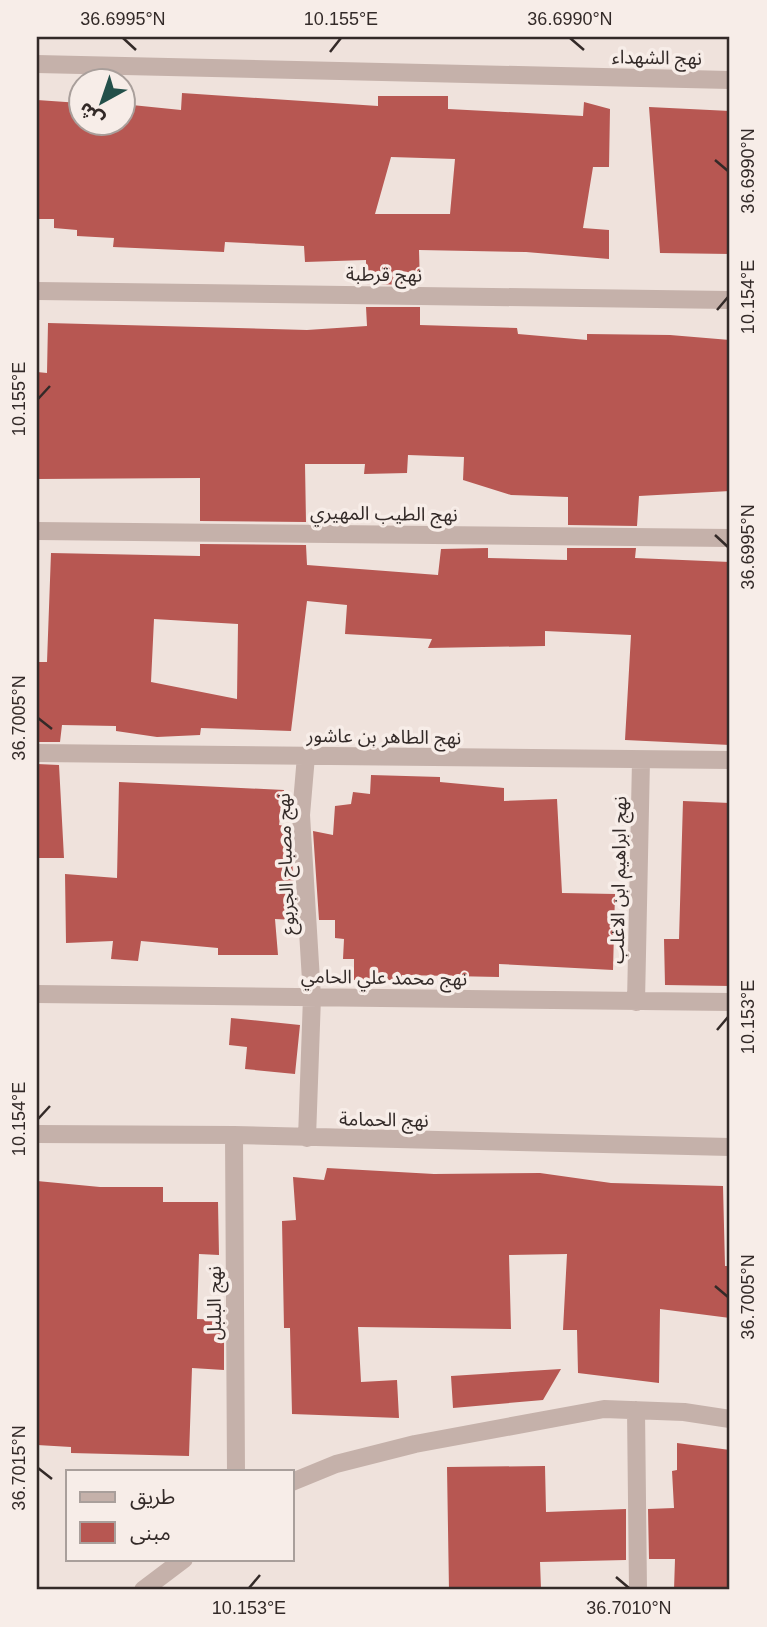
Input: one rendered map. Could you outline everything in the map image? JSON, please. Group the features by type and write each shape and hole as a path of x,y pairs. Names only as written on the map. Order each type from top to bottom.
{"street":[{"name":"نهج الشهداء","path":"37,64 730,79"},
{"name":"نهج قرطبة","path":"37,291 730,300"},
{"name":"نهج الطيب المهيري","path":"37,531 730,538"},
{"name":"نهج الطاهر بن عاشور","path":"37,753 730,760"},
{"name":"نهج مصباح الجربوع","path":"306,756 301,815 312,997 307,1138"},
{"name":"نهج ابراهيم ابن الاغلب","path":"636,1002 641,760"},
{"name":"نهج محمد علي الحامي","path":"37,993 730,1002"},
{"name":"نهج الحمامة","path":"37,1134 234,1135 730,1147"},
{"name":"نهج البلبل","path":"234,1135 236,1470"},
{"path":"294,1481 336,1464 415,1444 604,1409 684,1412 730,1419"},
{"path":"636,1410 638,1590"},
{"path":"143,1590 183,1560"}],"building":[{"path":"182,93 378,106 378,96 448,96 448,109 583,116 584,102 610,109 609,167 593,167 583,228 609,230 609,259 526,252 419,250 420,285 366,284 366,260 305,262 304,246 225,242 224,252 113,247 114,238 77,236 77,230 54,228 54,219 37,219 37,100 66,102 66,136 136,136 136,105 181,110","holes":["391,157 455,159 450,214 375,214"]},
{"path":"649,107 730,111 730,254 660,253"},
{"path":"366,307 420,307 420,325 517,328 518,334 587,340 587,334 670,335 730,340 730,491 639,496 637,526 568,525 568,497 511,495 463,480 464,457 408,455 407,473 364,474 365,464 305,464 306,522 200,521 200,478 37,479 37,372 47,373 48,323 307,330 367,326"},
{"path":"200,544 306,545 307,565 438,575 441,549 488,548 488,558 567,560 567,548 636,548 635,558 730,562 730,745 625,740 631,635 545,631 545,646 428,648 432,639 345,634 347,605 307,601 291,731 201,728 200,735 157,737 116,731 116,726 62,725 60,742 37,742 37,662 47,662 51,553 200,556","holes":["154,619 238,624 237,699 151,682"]},
{"path":"37,764 59,765 64,858 37,858"},
{"path":"371,775 440,777 440,782 504,788 504,801 557,799 562,893 615,894 613,970 499,964 499,977 402,975 402,980 354,980 354,959 343,959 344,939 335,938 335,920 319,920 313,831 333,835 335,806 351,804 353,792 370,794"},
{"path":"119,782 284,790 279,825 290,827 296,920 275,919 278,955 218,955 218,948 141,941 138,961 111,959 113,941 66,943 65,874 117,878"},
{"path":"683,801 730,803 730,986 665,985 664,939 679,939"},
{"path":"231,1018 300,1025 295,1074 245,1069 247,1047 229,1045"},
{"path":"327,1168 434,1174 540,1173 611,1183 723,1186 725,1266 730,1266 730,1318 660,1309 659,1383 578,1373 577,1330 563,1330 567,1254 509,1255 511,1329 358,1327 361,1382 397,1380 399,1418 292,1414 290,1328 284,1328 282,1221 296,1220 293,1177 324,1180"},
{"path":"37,1181 100,1187 163,1187 163,1202 218,1202 219,1255 199,1254 197,1319 224,1320 224,1370 192,1368 189,1456 71,1453 71,1447 37,1445"},
{"path":"561,1369 543,1400 453,1408 451,1376"},
{"path":"677,1443 730,1450 730,1590 674,1590 675,1559 649,1559 648,1509 674,1508 672,1471 677,1470"},
{"path":"545,1466 546,1512 626,1509 626,1560 540,1562 541,1589 449,1590 447,1467"}]}
